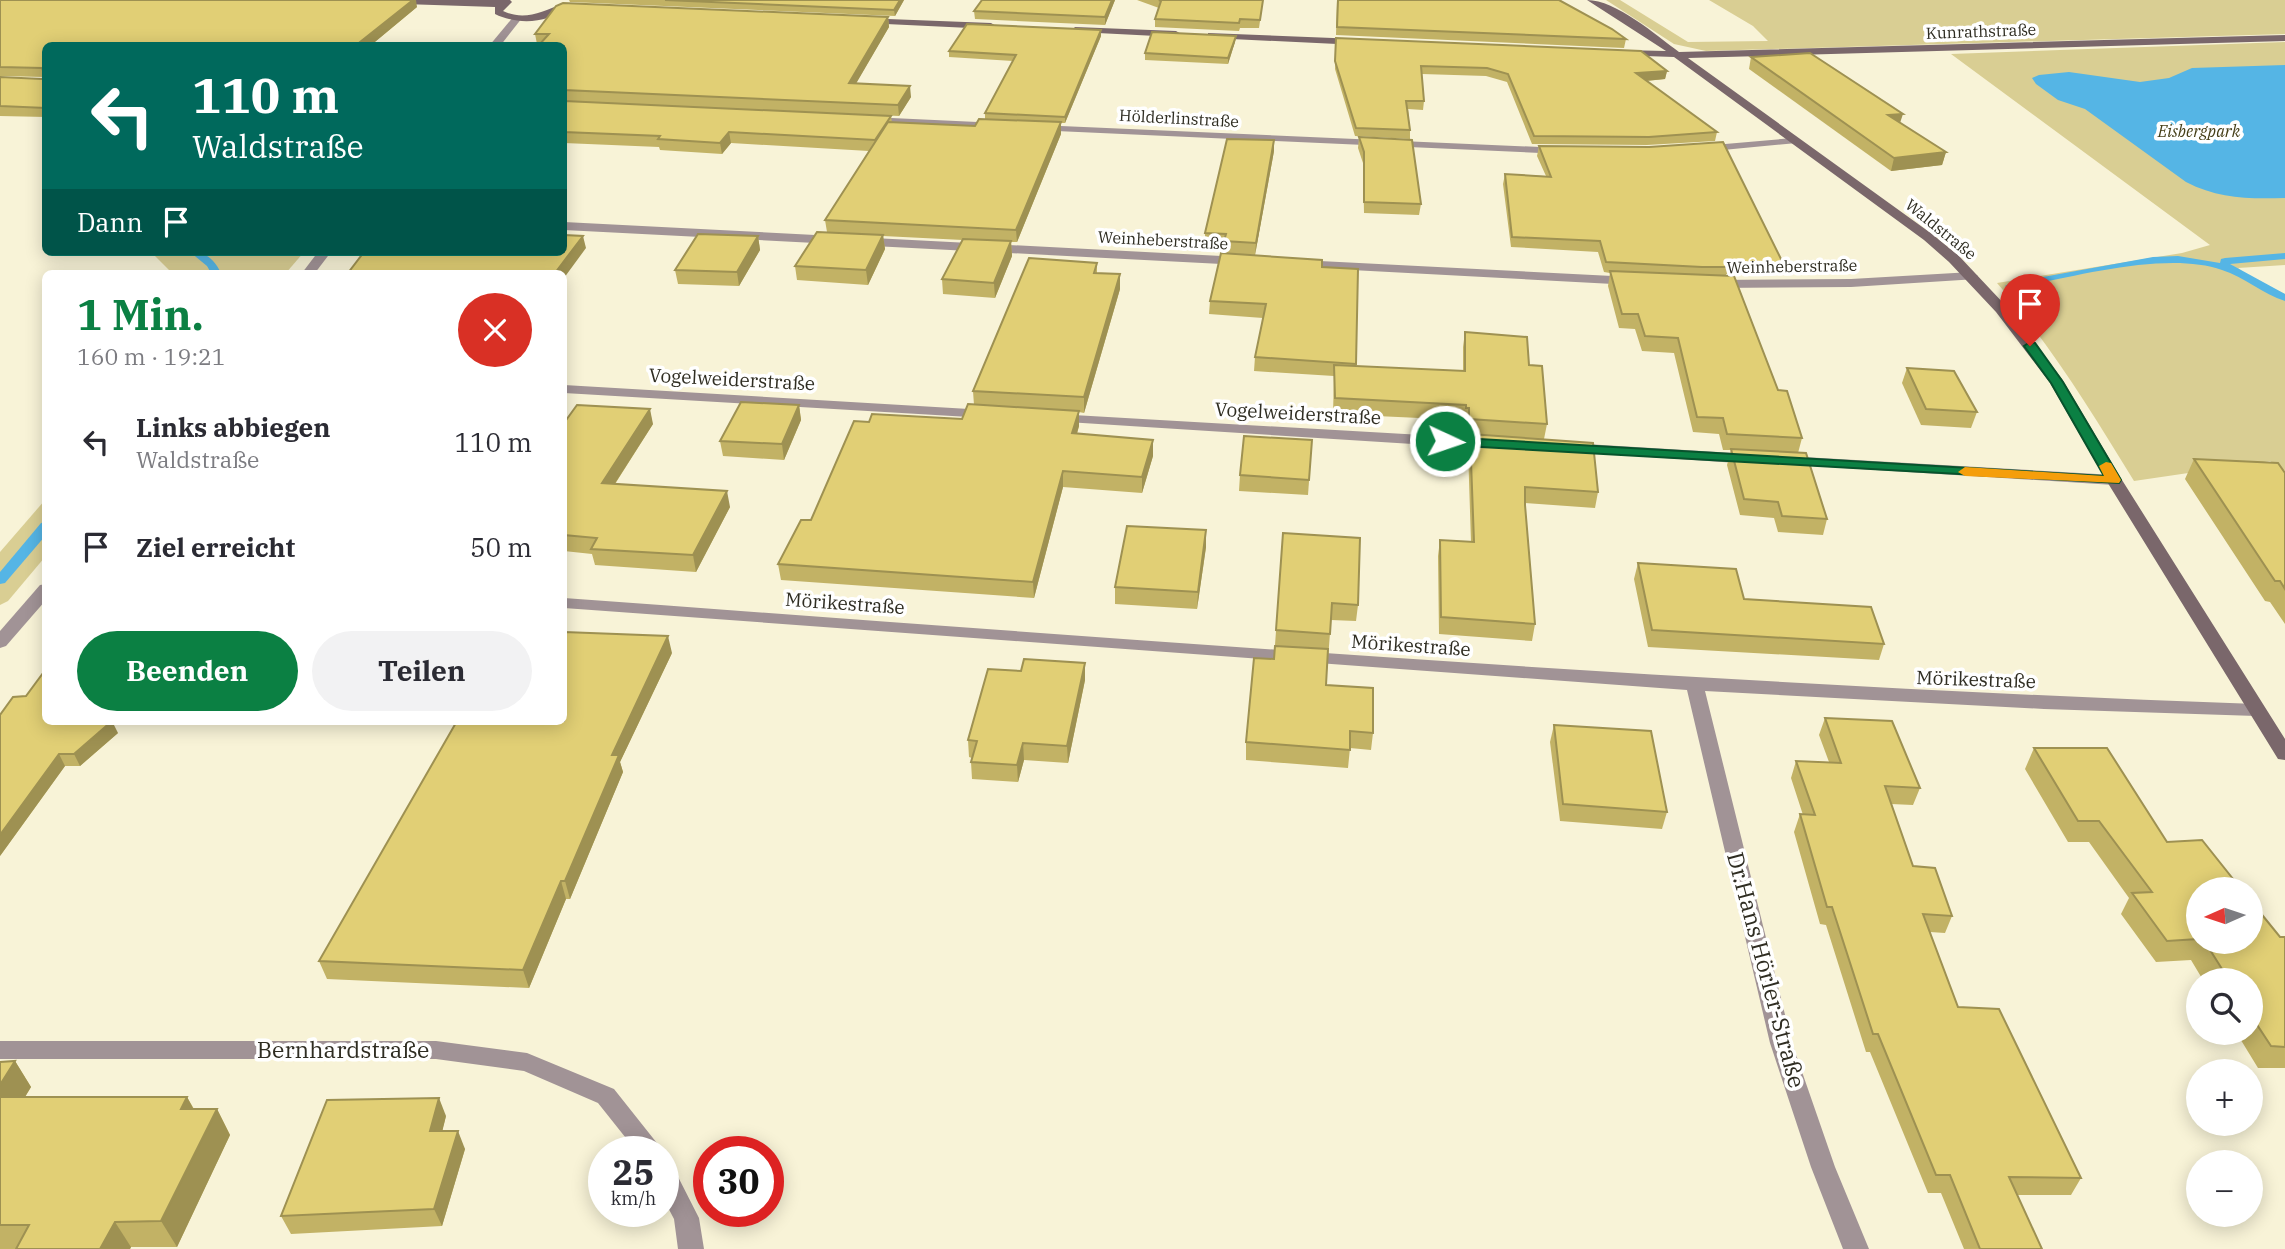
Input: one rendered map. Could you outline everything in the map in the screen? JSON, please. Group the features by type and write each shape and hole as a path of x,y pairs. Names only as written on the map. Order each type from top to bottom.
{"street":[{"path":"373,0 508,2"},
{"name":"Waldstraße","path":"1592,0 1626,19 1928,237 1972,276 2057,382 2114,480 2285,754"},
{"path":"508,2 498,12 517,18 546,15 565,5"},
{"path":"497,42 517,18"},
{"path":"859,20 998,26"},
{"path":"1067,29 1192,34"},
{"path":"1206,35 1372,42"},
{"name":"Kunrathstraße","path":"1608,52 1677,55 2285,38"},
{"path":"854,119 1006,126"},
{"name":"Hölderlinstraße","path":"1020,127 1580,151"},
{"path":"1688,149 1793,141"},
{"name":"Weinheberstraße","path":"567,226 1260,262"},
{"path":"310,270 322,256"},
{"path":"1287,264 1647,282"},
{"name":"Weinheberstraße","path":"1700,284 1851,283 1972,276"},
{"name":"Vogelweiderstraße","path":"567,389 1008,415"},
{"name":"Vogelweiderstraße","path":"1036,417 1509,445"},
{"path":"1550,447 2114,480"},
{"path":"0,642 8,625 42,593"},
{"name":"Mörikestraße","path":"567,603 1695,686 1959,700 2256,710"},
{"name":"Dr.Hans Hörler-Straße","path":"1695,686 1781,1043 1823,1167 1856,1249"},
{"name":"Bernhardstraße","path":"0,1050 436,1050 527,1062 606,1096 639,1136"},
{"path":"679,1204 686,1218 691,1249"}],"green space":[{"path":"1606,0 1620,0 1688,42 1768,41 1753,26 1709,0 2285,0 2285,34 1706,51 1674,44"},
{"name":"Eisbergpark","path":"2285,42 2285,265 2238,268 2251,278 2285,294 2285,471 2270,461 2134,481 2053,354 1997,283 2182,253 2210,245 1951,54"},
{"path":"155,256 301,256 289,270 169,270"},
{"path":"42,503 42,561 8,601 0,605 0,552"}],"water":[{"path":"2285,65 2285,198 2234,197 2198,188 2085,109 2058,100 2032,78 2069,72 2140,82 2169,78 2192,68"}],"building":[{"path":"0,0 413,0 360,42 42,42 42,68 0,67"},
{"path":"665,0 900,0 894,10"},
{"path":"982,0 1112,0 1105,17 974,11"},
{"path":"1159,0 1263,0 1260,20 1240,19 1239,23 1155,19 1161,1"},
{"path":"1338,0 1559,0 1626,39 1337,27"},
{"path":"563,3 888,17 849,83 910,86 898,105 567,90 567,42 542,42 549,34 535,34 556,6"},
{"path":"967,24 1101,30 1065,117 985,113 1016,55 949,51"},
{"path":"1152,32 1236,36 1228,58 1145,53"},
{"path":"1336,38 1641,51 1667,71 1636,73 1717,132 1649,137 1534,136 1508,74 1487,68 1421,66 1424,101 1406,101 1410,130 1356,128 1335,61"},
{"path":"1810,53 1903,114 1888,115 1946,152 1894,158 1751,57"},
{"path":"0,77 42,79 42,108 0,106"},
{"path":"567,101 891,116 875,140 729,132 720,143 658,139 660,136 567,132"},
{"path":"979,119 1061,122 1016,230 825,220 888,122 975,126"},
{"path":"1359,137 1412,140 1421,204 1364,202 1364,152"},
{"path":"1227,139 1274,140 1256,243 1224,241 1226,234 1205,233"},
{"path":"1723,142 1784,265 1727,263 1728,267 1702,267 1606,262 1600,241 1512,237 1505,174 1551,177 1539,146 1649,147"},
{"path":"817,232 883,235 866,270 795,266"},
{"path":"698,234 758,236 737,272 675,270"},
{"path":"567,235 583,236 557,270 350,270 361,256 567,256"},
{"path":"963,239 1011,241 994,283 942,279"},
{"path":"1221,253 1322,260 1322,267 1358,269 1356,364 1255,357 1266,304 1210,301"},
{"path":"1029,258 1097,263 1094,273 1120,274 1084,397 973,391"},
{"path":"1610,271 1734,276 1778,390 1787,391 1802,438 1727,434 1723,418 1697,417 1678,338 1645,336 1638,314 1622,314"},
{"path":"1465,332 1527,337 1529,365 1542,366 1547,424 1469,419 1469,408 1466,408 1466,405 1335,398 1334,365 1465,371"},
{"path":"1907,368 1954,371 1977,412 1926,409"},
{"path":"741,402 799,405 782,444 720,441"},
{"path":"968,404 1079,411 1072,433 1153,440 1142,477 1063,471 1033,582 778,564 801,520 811,520 854,421 869,422 872,414 962,419"},
{"path":"577,405 650,409 602,483 727,491 693,555 591,549 597,538 567,535 567,419"},
{"path":"1470,434 1593,443 1598,492 1525,487 1535,624 1441,617 1440,540 1474,542"},
{"path":"1244,436 1312,440 1309,480 1240,475"},
{"path":"1731,449 1806,453 1827,519 1782,516 1778,502 1744,499"},
{"path":"2194,459 2278,463 2285,473 2285,589 2280,581 2275,581"},
{"path":"1127,526 1206,530 1198,592 1115,587"},
{"path":"1283,533 1360,538 1358,605 1332,603 1330,634 1276,630"},
{"path":"1638,563 1736,569 1744,599 1871,607 1884,644 1652,630"},
{"path":"567,632 668,636 612,755 619,755 523,970 319,961 455,725 567,725"},
{"path":"1275,646 1328,649 1326,685 1373,688 1373,733 1350,731 1350,750 1246,742 1254,658 1274,659"},
{"path":"1024,659 1085,663 1067,746 1023,743 1017,765 971,762 977,741 968,740 988,669 1021,671"},
{"path":"42,674 42,725 107,725 74,754 59,754 0,835 0,715 13,697 26,696"},
{"path":"1825,718 1892,721 1920,788 1885,786 1913,866 1935,868 1952,916 1923,914 1958,1007 1999,1009 2081,1178 2009,1177 2042,1249 1980,1249 1950,1175 1936,1175 1878,1034 1873,1034 1832,907 1827,907 1800,814 1815,815 1796,761 1841,763"},
{"path":"1554,725 1651,731 1667,812 1563,804"},
{"path":"2034,748 2107,748 2167,842 2202,840 2231,877 2186,877 2186,940 2167,941 2132,893 2152,892 2099,821 2078,821"},
{"path":"2263,916 2280,937 2285,937 2285,1047 2271,1046 2263,1034 2263,968 2221,968 2213,954 2263,954"},
{"path":"15,1061 0,1085 0,1062"},
{"path":"0,1097 187,1097 181,1109 217,1109 161,1221 115,1222 100,1249 16,1249 29,1225 0,1225"},
{"path":"439,1098 430,1131 458,1131 434,1209 281,1216 327,1100"}],"waterway":[{"path":"200,256 214,270"},
{"path":"2225,267 2225,261 2285,256"},
{"path":"2010,286 2153,260 2178,259 2225,267"},
{"path":"2225,267 2285,298"},
{"path":"0,580 42,531"}],"slow traffic":[{"path":"1965,472 2114,480 2106,466"}],"route":[{"path":"1445,441 2114,480 2057,382 2030,346"}]}
